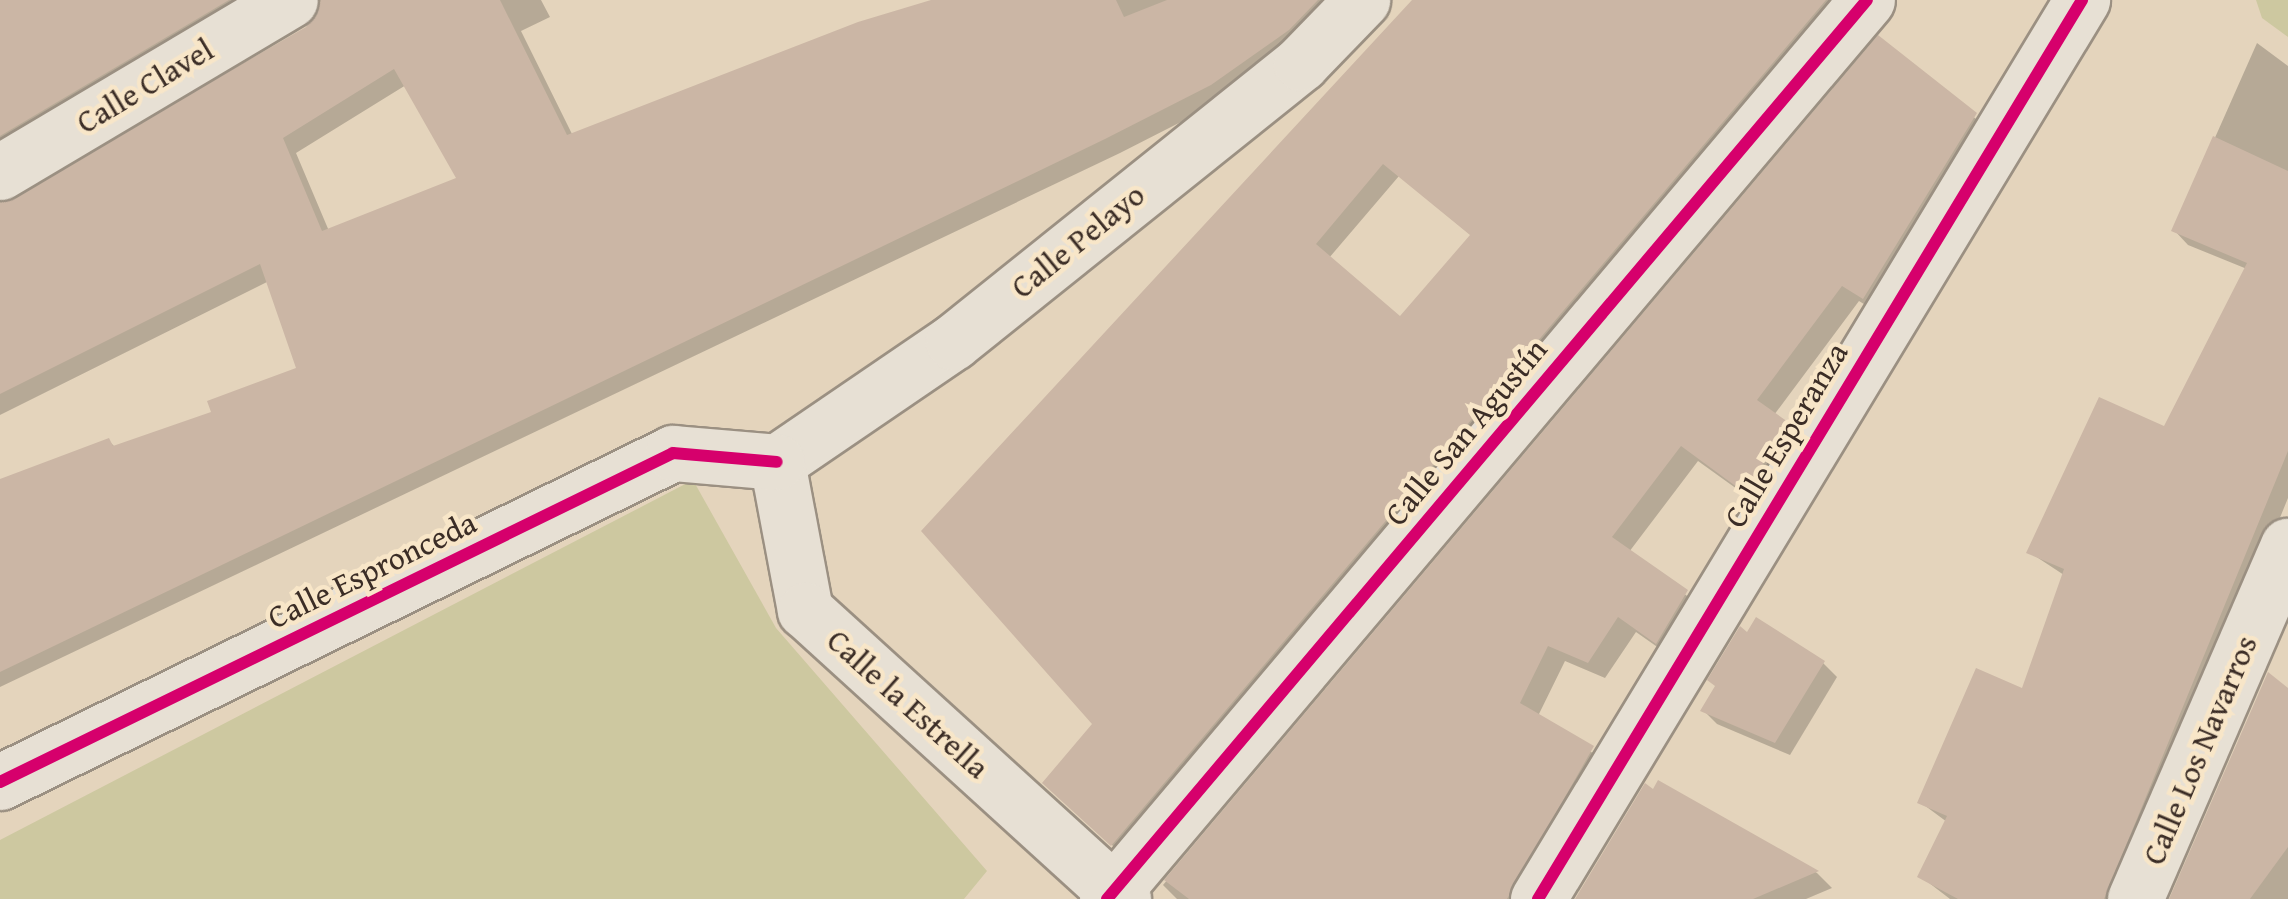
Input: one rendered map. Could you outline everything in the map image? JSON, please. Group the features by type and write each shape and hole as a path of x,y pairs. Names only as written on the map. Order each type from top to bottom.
{"street":[{"name":"Calle Clavel","path":"0,172 290,0"},
{"name":"Calle Pelayo","path":"777,462 968,330 1300,63 1362,0"},
{"name":"Calle San Agustín","path":"1114,897 1868,0"},
{"name":"Calle Esperanza","path":"1538,899 2082,0"},
{"name":"Calle Espronceda","path":"0,782 673,453 777,462"},
{"name":"Calle la Estrella","path":"777,462 805,610 1114,897"},
{"name":"Calle Los Navarros","path":"2135,899 2288,546"}],"shaded area":[{"path":"2256,0 2288,0 2288,37 2262,18"},
{"path":"693,480 776,628 987,871 964,899 0,899 0,840"}],"building":[{"path":"0,0 229,0 0,136"},
{"path":"321,0 500,0 567,135 858,22 931,0 1116,0 1124,17 1167,0 1318,0 1289,30 1211,85 0,672 0,479 109,438 113,446 211,412 207,401 296,368 260,264 0,394 0,203 306,27","holes":["394,69 456,178 322,231 283,138"]},
{"path":"1412,0 1826,0 1111,846 1042,783 1092,724 921,531","holes":["1383,164 1470,235 1400,316 1316,244"]},
{"path":"1878,35 1977,113 1863,299 1842,286 1757,400 1788,422 1745,493 1681,446 1612,537 1688,590 1656,644 1618,617 1588,663 1548,646 1520,703 1594,746 1507,899 1189,899 1164,880"},
{"path":"2213,136 2288,171 2288,451 2104,899 1958,899 1917,877 1947,816 1917,803 1976,668 2022,688 2064,569 2026,553 2099,397 2164,426 2247,263 2171,231"},
{"path":"1756,617 1825,661 1775,743 1700,711 1715,686 1707,680 1740,626 1747,632"},
{"path":"2268,672 2288,688 2288,847 2250,899 2169,899"},
{"path":"1658,780 1819,871 1753,899 1575,899 1645,783 1653,789"}],"cycle path":[{"path":"1107,899 1867,0"},
{"path":"1538,899 2082,0"},
{"path":"0,782 673,453 777,462"}]}
